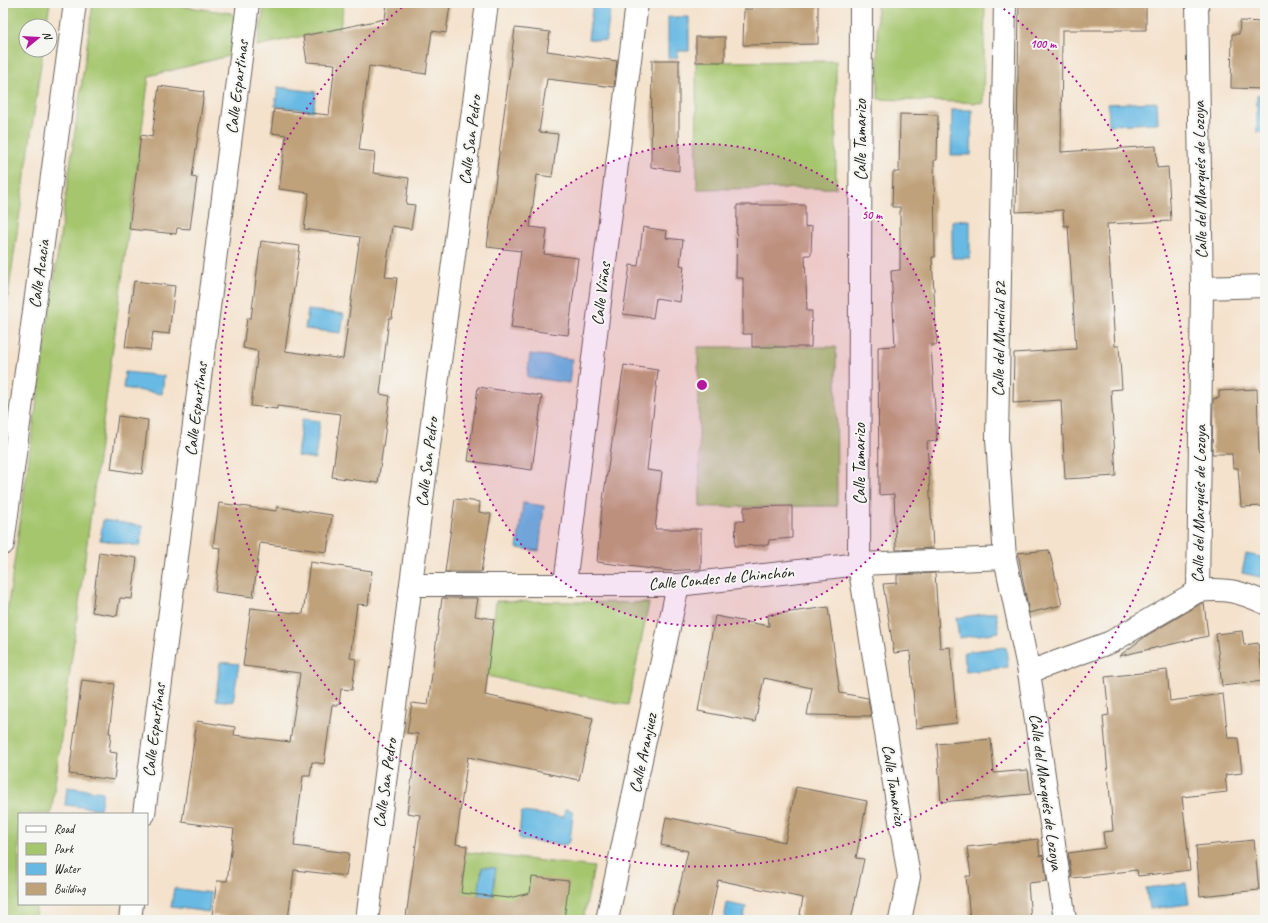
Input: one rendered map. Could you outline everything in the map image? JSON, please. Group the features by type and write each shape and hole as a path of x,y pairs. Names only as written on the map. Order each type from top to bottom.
{"street":[{"name":"Calle Acacia","path":"3,544 7,478 75,3"},
{"name":"Calle Espartinas","path":"144,813 248,3"},
{"name":"Calle San Pedro","path":"367,920 488,3"},
{"name":"Calle Viñas","path":"565,584 637,3"},
{"name":"Calle Tamarizo","path":"861,3 859,564 909,877 900,920"},
{"name":"Calle del Mundial 82","path":"1005,3 997,439 1005,558 1029,672"},
{"name":"Calle del Marqués de Lozoya","path":"1065,920 1029,672 1111,642 1198,591 1202,288 1197,3"},
{"path":"1202,288 1265,286"},
{"name":"Calle Condes de Chinchón","path":"411,585 565,584 678,586 859,564 1005,558"},
{"name":"Calle Aranjuez","path":"607,920 678,586"},
{"path":"1198,591 1221,589 1248,595 1265,603"},
{"path":"130,920 132,905"}],"green space":[{"path":"3,3 50,3 47,18 18,18 18,58 42,58 3,332"},
{"path":"93,3 159,3 231,13 235,17 229,56 149,76 51,813 18,813 18,905 37,905 34,920 3,920 3,641"},
{"path":"265,3 344,3 340,28 257,46"},
{"path":"877,3 985,3 983,103 878,99"},
{"path":"836,61 836,188 697,189 696,62"},
{"path":"698,347 836,347 837,506 700,507"},
{"path":"496,601 649,603 628,705 487,676"},
{"path":"466,852 594,867 583,920 458,920"}],"water":[{"path":"593,3 611,3 606,41 588,39"},
{"path":"668,17 689,17 689,51 678,51 677,58 668,58"},
{"path":"278,87 316,92 313,111 275,106"},
{"path":"1257,95 1265,95 1265,132 1257,132"},
{"path":"1157,102 1158,123 1109,125 1108,104"},
{"path":"952,110 972,110 971,155 951,155"},
{"path":"970,220 970,258 952,258 952,221"},
{"path":"308,310 344,314 341,333 305,329"},
{"path":"530,354 572,359 569,383 527,377"},
{"path":"125,372 164,376 162,394 123,388"},
{"path":"302,419 320,421 315,459 297,456"},
{"path":"523,503 544,506 539,551 517,548"},
{"path":"103,520 143,526 140,546 100,540"},
{"path":"1246,554 1265,558 1265,578 1242,573"},
{"path":"996,612 999,632 959,638 956,618"},
{"path":"1006,647 1008,667 966,672 964,652"},
{"path":"220,662 239,664 233,702 216,700"},
{"path":"67,787 103,792 100,809 65,805"},
{"path":"565,809 571,810 573,813 570,841 565,845 521,840 519,838 522,812 564,817"},
{"path":"482,867 496,868 490,920 475,920"},
{"path":"1186,883 1189,904 1149,909 1146,888"},
{"path":"174,888 211,893 209,912 171,907"},
{"path":"727,903 746,907 743,920 724,920"}],"building":[{"path":"387,3 432,3 450,5 446,33 432,31 426,74 369,66 359,150 375,152 373,173 409,178 406,204 415,205 411,229 392,226 385,277 397,278 392,318 389,318 380,394 390,396 378,483 332,477 341,414 277,406 277,409 251,406 258,351 243,348 247,318 251,318 261,241 300,246 285,351 343,359 360,237 304,229 309,193 279,189 286,135 271,133 274,109 329,115 335,64 307,62 303,36 385,19"},
{"path":"753,3 818,3 818,44 743,45 744,9 753,9"},
{"path":"1019,3 1146,3 1146,30 1062,30 1061,152 1156,146 1157,168 1168,167 1171,221 1107,224 1115,346 1119,346 1122,389 1111,390 1116,476 1065,479 1061,400 1013,403 1014,353 1076,349 1068,225 1064,226 1063,210 1016,212"},
{"path":"1240,21 1265,22 1265,89 1231,88 1232,34 1239,34"},
{"path":"515,28 550,32 547,51 617,61 614,87 547,79 539,132 558,134 552,177 537,175 530,227 547,229 544,254 578,258 568,335 511,328 521,251 487,247"},
{"path":"696,37 725,37 725,62 696,62"},
{"path":"652,60 679,60 679,171 651,167"},
{"path":"159,86 204,92 192,177 197,178 190,229 177,228 176,234 129,229 141,135 152,137"},
{"path":"900,114 938,115 937,160 934,160 935,257 932,257 937,345 931,345 937,441 927,442 933,548 896,550 894,494 879,495 878,347 895,346 891,271 900,270 900,207 892,207 893,172 899,172"},
{"path":"737,205 805,205 805,227 812,226 811,255 805,255 807,311 812,311 811,347 752,347 752,334 743,334 743,278 736,278"},
{"path":"643,227 667,231 666,238 683,240 680,265 684,266 680,302 656,298 653,318 623,314 630,265 638,266"},
{"path":"134,281 175,286 169,334 153,332 150,350 125,347"},
{"path":"624,365 658,370 647,470 662,472 655,529 701,529 701,569 668,571 597,562 602,506"},
{"path":"478,387 542,396 532,470 468,461"},
{"path":"1257,389 1259,454 1265,454 1265,506 1241,507 1238,468 1233,468 1232,454 1212,454 1213,399 1219,398 1219,391"},
{"path":"118,416 148,420 142,474 111,469"},
{"path":"455,499 480,502 479,512 491,514 481,572 445,572"},
{"path":"219,503 276,511 277,507 332,515 327,552 260,543 253,597 215,592 221,548 213,547"},
{"path":"792,506 792,538 769,540 768,545 735,546 736,521 744,521 744,507"},
{"path":"1049,550 1062,605 1029,613 1018,553"},
{"path":"99,552 137,558 132,599 120,598 117,616 92,612"},
{"path":"310,562 372,571 368,605 357,604 350,658 356,659 352,690 341,689 339,705 332,705 324,764 312,762 310,776 303,776 294,846 349,853 346,876 294,870 288,920 249,920 212,915 217,881 227,881 234,829 182,822 197,721 235,727 234,735 290,742 300,673 243,666 251,608 303,614"},
{"path":"935,573 940,648 950,647 957,723 916,728 910,651 894,653 883,584 897,583 897,575"},
{"path":"442,598 478,598 475,616 494,619 485,695 593,718 579,780 468,757 461,805 456,844 467,846 461,893 509,898 530,893 532,877 569,881 564,920 431,920 406,917 420,815 407,813 418,734 407,733 412,703 428,705"},
{"path":"1204,603 1208,636 1119,656 1146,636"},
{"path":"828,607 840,693 868,698 871,716 807,715 812,688 764,678 755,722 698,711 715,616 769,626 768,615"},
{"path":"1242,631 1244,645 1258,643 1263,681 1222,686 1216,634"},
{"path":"1167,670 1170,701 1223,694 1228,738 1238,738 1242,773 1225,775 1227,792 1182,797 1190,870 1138,876 1137,870 1072,878 1068,853 1105,848 1103,832 1113,831 1103,716 1109,715 1105,677"},
{"path":"82,680 115,684 109,733 111,733 109,752 117,753 114,780 69,774"},
{"path":"991,739 994,773 1028,770 1031,794 941,802 937,744"},
{"path":"796,787 867,801 856,858 864,859 851,920 799,920 803,898 718,880 710,920 672,920 688,851 661,845 666,817 785,842"},
{"path":"1038,839 1040,856 1043,855 1047,881 1028,883 1031,920 970,920 966,876 971,876 967,847"},
{"path":"1254,840 1259,890 1200,896 1196,846"}]}
